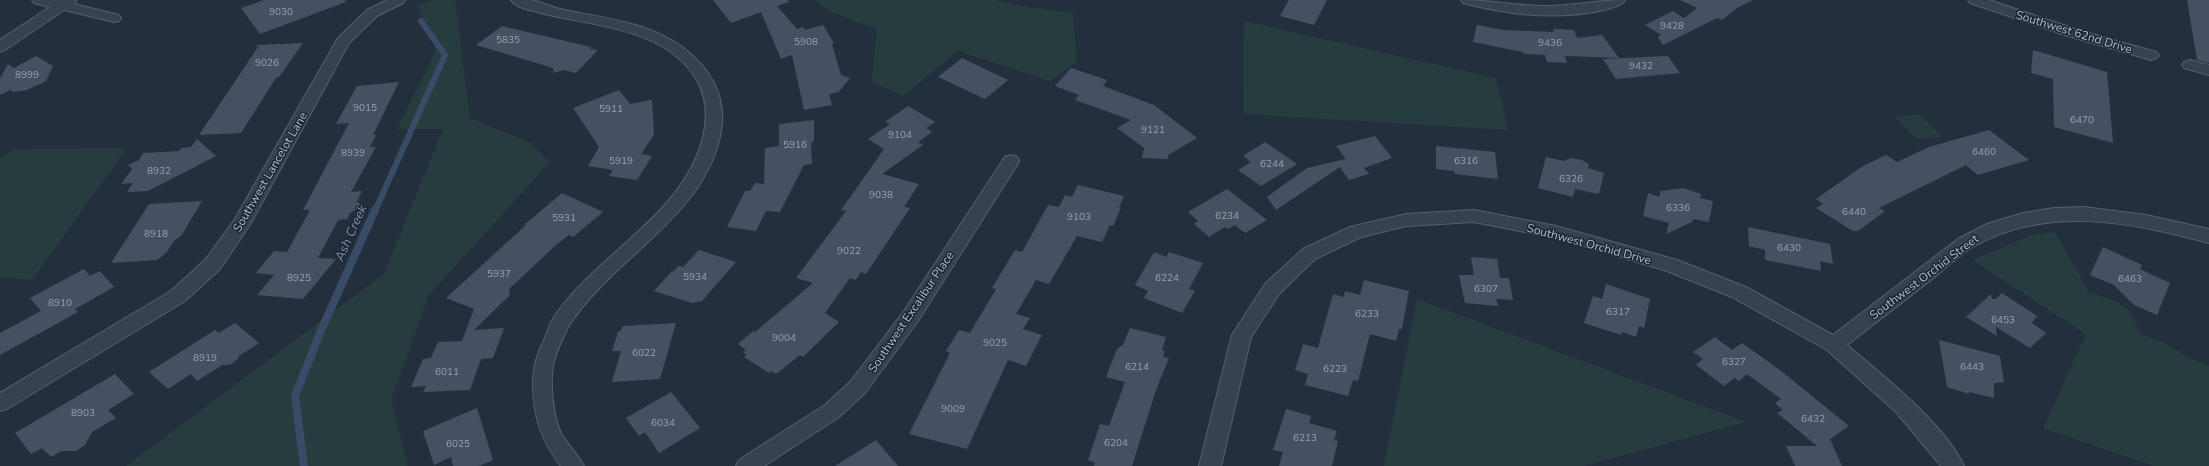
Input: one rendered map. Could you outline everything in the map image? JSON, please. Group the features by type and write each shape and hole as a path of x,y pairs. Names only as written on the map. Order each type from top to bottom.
{"street":[{"path":"39,0 66,2 114,18"},
{"name":"Southwest Lancelot Lane","path":"0,403 178,296 213,264 242,223 343,41 372,13 398,0"},
{"path":"518,0 557,14 617,24 647,33 672,47 694,64 710,87 716,110 714,133 707,156 694,181 667,214 588,288 561,322 544,364 542,398 552,436 573,466"},
{"path":"1468,0 1513,9 1570,10 1596,7 1618,0"},
{"name":"Southwest 62nd Drive","path":"1975,0 2074,33 2151,55"},
{"path":"0,47 66,2"},
{"path":"2190,65 2209,70"},
{"name":"Southwest Excalibur Place","path":"746,466 832,411 858,387 912,316 1011,161"},
{"name":"Southwest Orchid Street","path":"1834,345 1964,244 1984,232 2008,222 2058,214 2113,215 2166,225 2209,236"},
{"name":"Southwest Orchid Drive","path":"1210,466 1242,335 1272,289 1309,254 1356,232 1406,220 1474,216 1556,232 1670,265 1739,292 1834,345 1903,406 1930,436 1953,466"}],"green space":[{"path":"433,0 455,0 470,118 529,142 550,162 429,295 391,400 408,466 126,466 384,274 443,129 397,129 436,50 417,5"},
{"path":"816,0 995,0 1022,6 1073,13 1077,61 1050,81 958,51 903,96 872,82 877,29 830,12"},
{"path":"1244,21 1496,78 1508,130 1243,114"},
{"path":"1919,114 1942,137 1916,139 1895,117"},
{"path":"127,148 32,280 0,277 0,158 13,149"},
{"path":"2055,232 2089,292 2118,302 2131,312 2140,333 2164,342 2188,358 2209,366 2209,466 2154,466 2043,428 2086,334 1972,260 2029,236"},
{"path":"1417,299 1746,422 1584,466 1384,466"}],"building":[{"path":"264,0 345,0 346,2 260,34 241,8"},
{"path":"713,0 788,0 789,2 777,6 797,29 803,27 805,30 823,25 834,43 832,44 841,75 850,78 839,92 829,94 832,105 804,110 792,55 781,59 761,12 731,23"},
{"path":"1289,0 1327,0 1314,25 1280,16"},
{"path":"1680,0 1753,0 1737,8 1722,20 1717,18 1663,45 1658,37 1661,35 1645,25 1673,11 1684,18 1697,8"},
{"path":"2187,0 2209,0 2209,63 2197,60"},
{"path":"1477,25 1503,30 1554,32 1553,29 1574,30 1577,38 1602,35 1619,58 1565,56 1567,63 1547,62 1545,55 1524,54 1523,52 1473,42"},
{"path":"502,26 591,47 590,49 598,50 576,73 563,70 554,73 553,68 476,45"},
{"path":"303,43 279,77 276,78 241,133 199,135 258,47 256,45"},
{"path":"2033,50 2107,72 2113,143 2054,127 2053,79 2031,73"},
{"path":"36,56 53,66 46,81 27,90 14,92 10,90 0,95 0,78 8,64 14,68"},
{"path":"1668,56 1680,73 1616,79 1603,59"},
{"path":"962,58 1008,80 985,99 938,77"},
{"path":"1071,68 1107,80 1103,86 1154,105 1197,138 1168,155 1168,159 1142,158 1144,148 1117,128 1131,120 1075,100 1079,95 1055,86"},
{"path":"399,82 373,135 376,135 370,147 376,147 351,192 362,191 357,202 363,205 350,213 347,219 338,220 318,258 336,259 303,299 257,295 274,275 256,273 274,251 287,252 310,210 303,210 349,123 336,124 357,86"},
{"path":"619,90 630,104 652,100 654,135 641,154 652,156 637,180 609,176 613,170 588,166 599,147 573,108"},
{"path":"908,106 935,122 926,128 932,132 918,142 923,145 882,174 919,184 904,207 910,208 866,274 861,272 856,280 850,278 825,313 839,322 803,357 800,355 776,374 771,371 769,373 744,357 746,355 743,352 746,350 738,344 753,331 755,332 813,283 796,278 846,211 841,210 884,149 868,139 890,124 885,122"},
{"path":"814,120 814,141 811,143 812,164 804,165 780,212 766,211 756,231 727,227 745,191 750,191 755,183 764,184 765,148 779,146 779,124"},
{"path":"1989,130 2029,160 1978,175 1966,165 1879,208 1885,211 1858,231 1853,231 1816,208 1823,204 1816,199 1863,166 1886,155 1897,162 1929,147"},
{"path":"1375,136 1392,158 1364,168 1369,174 1349,180 1340,167 1276,210 1267,197 1307,168 1346,159 1336,146"},
{"path":"197,139 216,156 148,191 127,192 133,183 121,184 132,169 128,165 139,160 143,153 179,151 182,148 191,147"},
{"path":"1265,142 1297,164 1261,186 1238,170 1251,162 1243,156"},
{"path":"1436,146 1495,152 1498,179 1455,174 1454,171 1436,169"},
{"path":"1546,157 1564,161 1571,158 1582,160 1589,164 1588,168 1604,173 1599,194 1575,189 1573,197 1538,188"},
{"path":"1078,185 1124,196 1119,208 1121,208 1113,226 1110,225 1102,242 1077,236 1049,284 1036,280 1016,314 1030,318 1023,329 1042,335 1026,366 1008,360 967,449 909,434 950,353 946,351 959,330 970,333 996,289 992,288 1015,250 1022,252 1048,205 1059,207 1065,195 1072,197"},
{"path":"1683,188 1701,194 1700,198 1713,201 1709,222 1693,219 1692,222 1666,234 1669,223 1643,216 1648,193 1660,197 1660,191"},
{"path":"1227,189 1267,220 1245,233 1235,225 1228,229 1225,227 1209,237 1194,224 1198,221 1188,212"},
{"path":"562,193 603,212 573,237 569,235 556,245 509,289 510,295 474,330 504,328 493,358 481,359 470,390 423,392 426,386 411,387 423,359 431,358 438,342 462,341 474,309 446,298 526,225 524,225"},
{"path":"202,201 181,236 175,240 166,253 157,260 111,263 149,204"},
{"path":"1748,227 1830,244 1833,264 1820,261 1821,271 1765,260 1765,250 1749,246"},
{"path":"2103,247 2142,265 2140,269 2170,283 2157,315 2134,305 2114,285 2090,275"},
{"path":"699,250 736,262 702,301 692,303 654,291 672,271 673,272 678,266 683,267"},
{"path":"1154,252 1166,257 1169,252 1203,263 1189,289 1195,291 1182,313 1144,298 1148,291 1135,285"},
{"path":"1471,257 1497,259 1500,278 1509,278 1513,300 1496,299 1498,306 1465,303 1459,275 1474,275"},
{"path":"84,269 90,276 100,271 114,287 75,309 78,312 0,355 0,333 41,311 30,298"},
{"path":"1364,280 1409,291 1402,329 1399,329 1396,341 1370,334 1358,381 1353,380 1348,396 1305,385 1308,374 1295,370 1303,344 1318,348 1333,294 1344,297 1345,291 1360,295"},
{"path":"1606,284 1650,299 1644,328 1639,326 1636,337 1622,332 1621,335 1584,323 1593,296 1602,299"},
{"path":"2002,293 2037,316 2032,323 2046,333 2030,348 1996,327 1997,336 1966,317 1991,294 1992,299 1996,299"},
{"path":"235,323 259,343 239,356 238,359 230,365 222,365 197,381 191,374 168,389 149,372 215,330 219,333"},
{"path":"676,323 660,379 612,382 621,351 612,351 618,332 623,326"},
{"path":"1130,328 1166,337 1162,350 1165,351 1163,357 1169,358 1156,390 1132,466 1094,466 1095,463 1088,460 1100,424 1109,426 1125,382 1106,377 1117,349 1123,345"},
{"path":"1715,337 1732,350 1742,343 1780,370 1849,426 1830,439 1842,466 1795,466 1786,446 1817,446 1777,413 1783,410 1775,403 1781,399 1747,374 1739,381 1735,378 1724,386 1696,365 1703,359 1693,352"},
{"path":"1939,340 2000,356 2004,382 1994,383 1994,398 1969,392 1969,394 1947,387"},
{"path":"115,374 134,394 108,410 116,418 92,432 85,445 76,451 61,451 51,457 42,448 31,454 15,433"},
{"path":"671,392 700,428 659,453 645,432 639,436 626,418"},
{"path":"477,408 493,460 479,466 453,466 451,457 434,465 423,431"},
{"path":"1286,409 1311,416 1309,423 1337,431 1334,440 1338,441 1332,466 1279,466 1283,452 1273,450"},
{"path":"876,440 898,466 835,466"}],"waterway":[{"name":"Ash Creek","path":"375,211 445,55 421,21"},
{"name":"Ash Creek","path":"304,466 295,396 320,333 375,210"}]}
